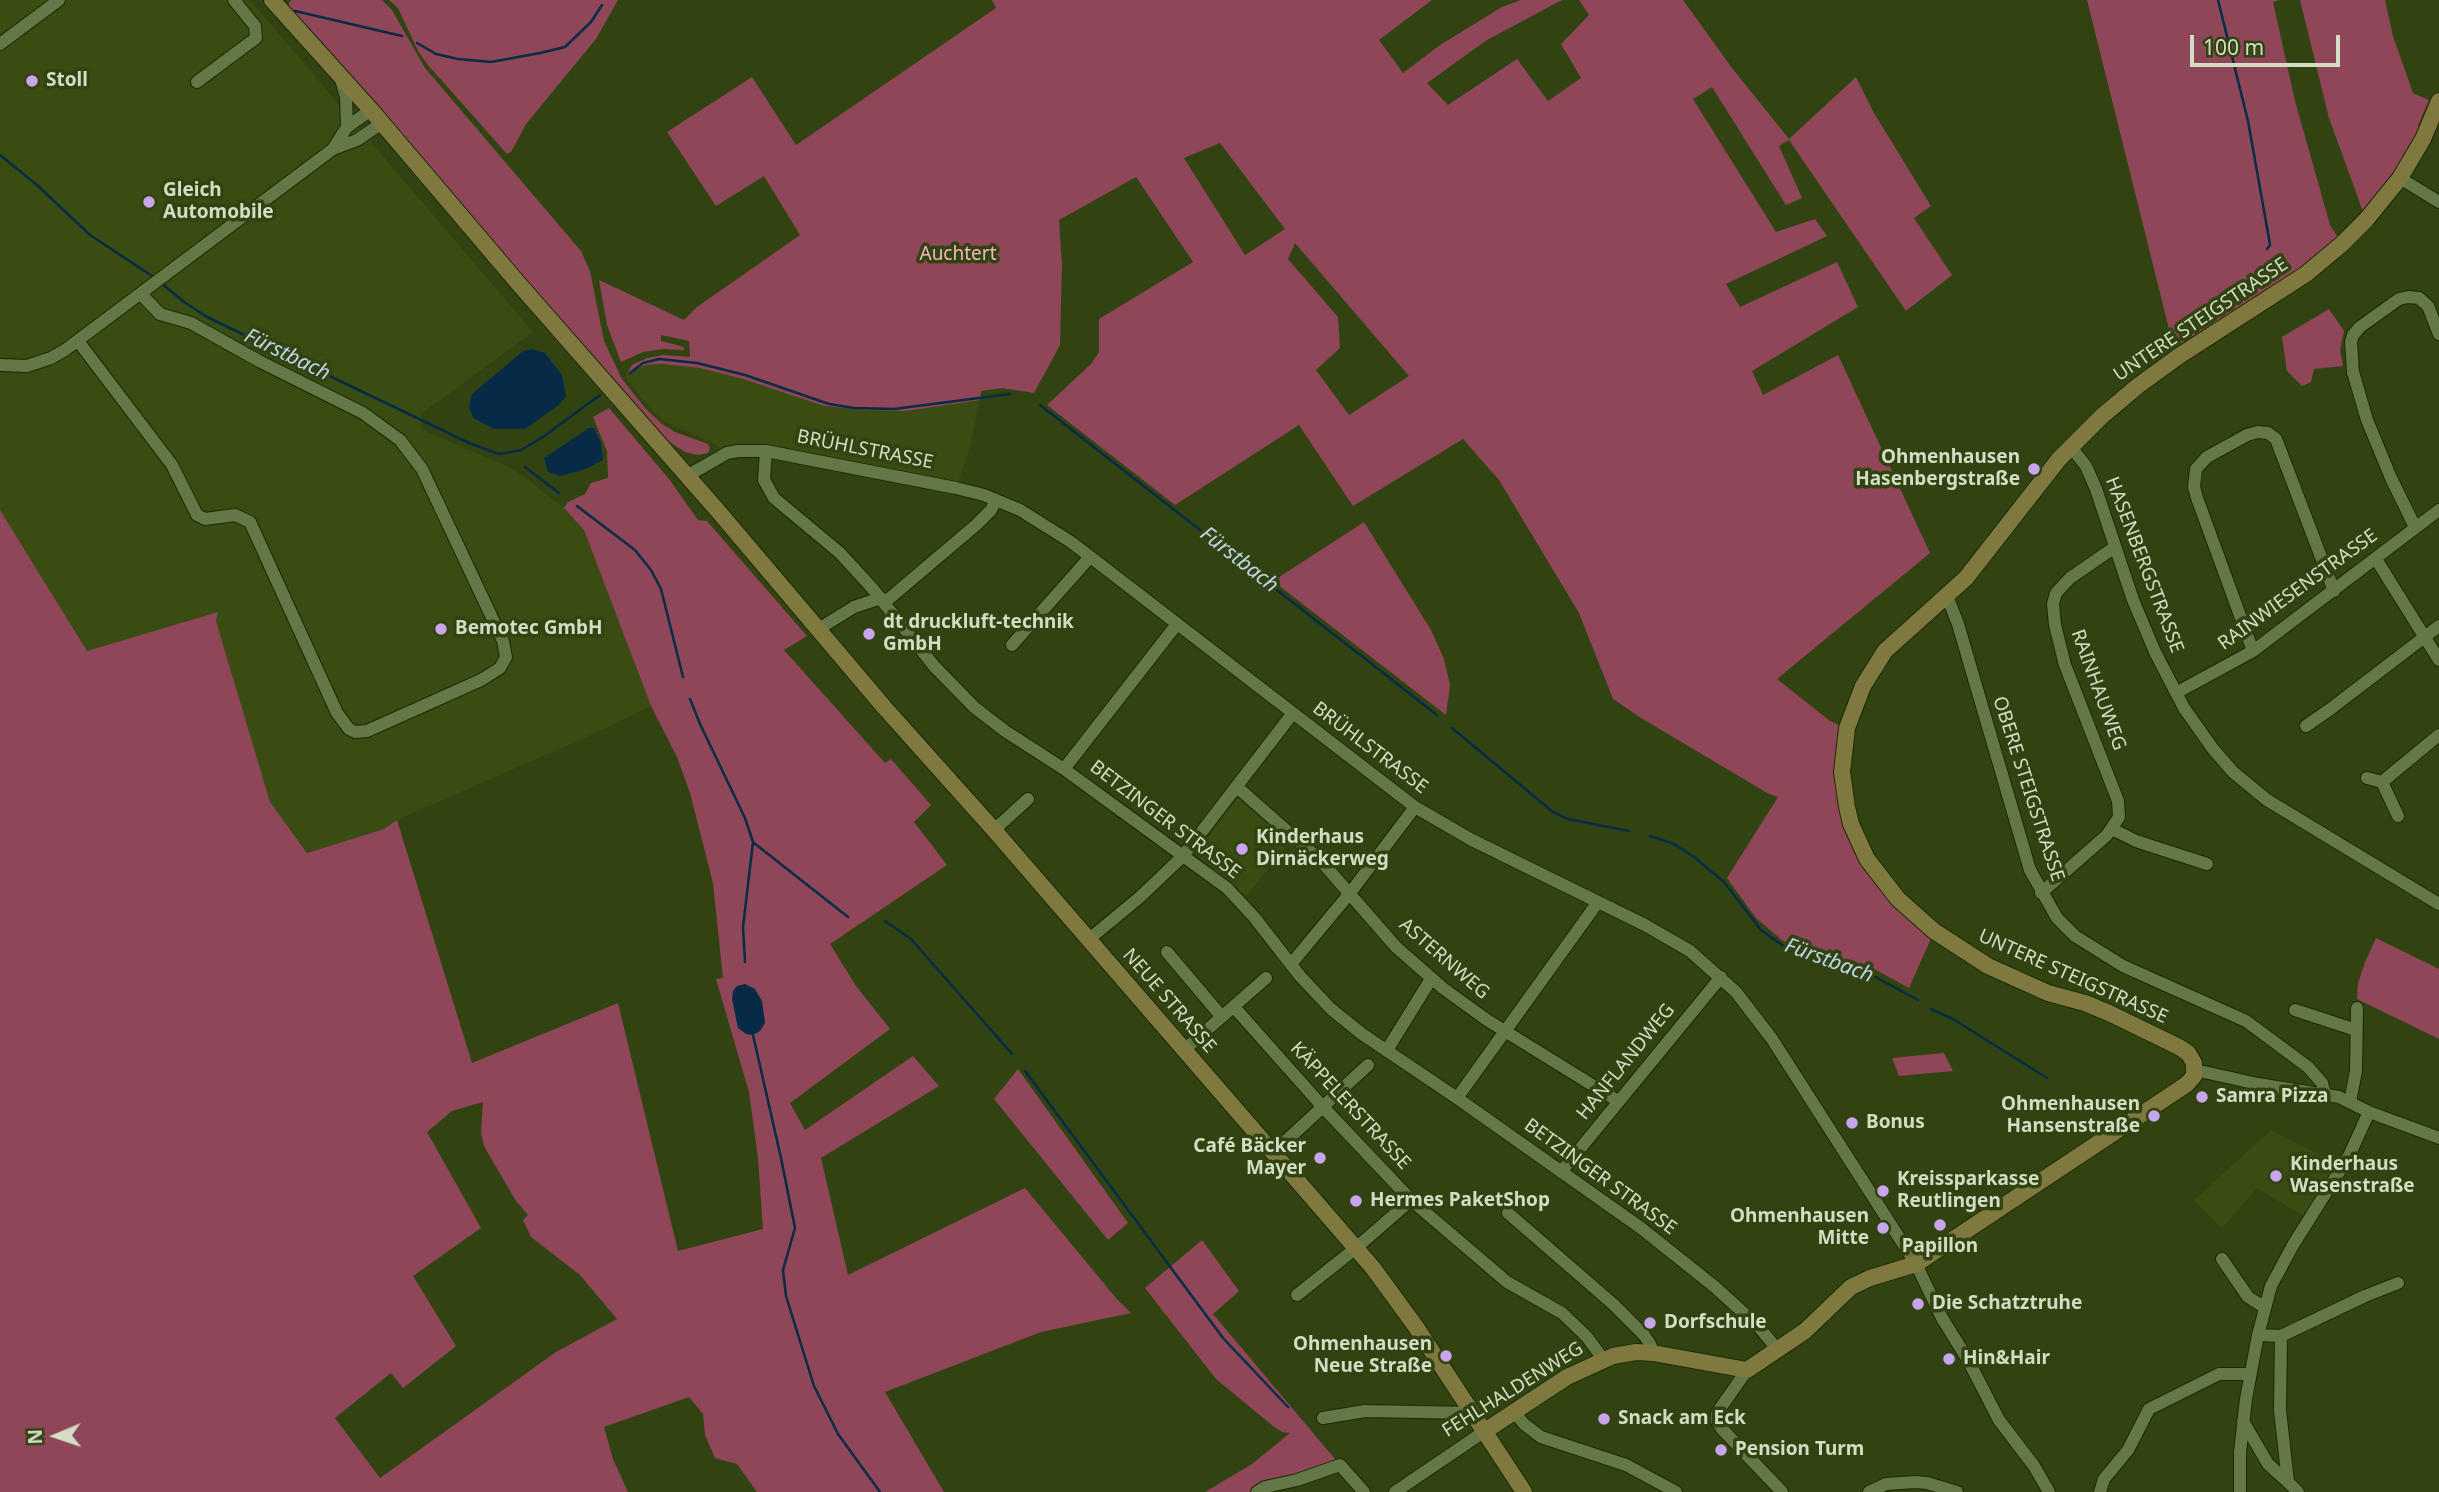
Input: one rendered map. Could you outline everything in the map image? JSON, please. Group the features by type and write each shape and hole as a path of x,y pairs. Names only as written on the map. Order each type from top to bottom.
{"street":[{"path":"0,44 59,0"},
{"path":"197,82 256,38 255,26 234,0"},
{"name":"NEUE STRASSE","path":"272,0 371,110 817,630 1356,1248 1398,1300 1524,1492"},
{"path":"340,76 346,97 347,127"},
{"name":"UNTERE STEIGSTRASSE","path":"2195,1070 2188,1053 2160,1037 2085,1003 2048,993 1987,966 1934,931 1898,899 1876,873 1863,850 1852,824 1843,789 1843,750 1853,710 1870,673 1885,651 1947,596 1983,558 2033,491 2102,416 2159,370 2284,289 2333,252 2366,220 2400,178 2423,139 2439,101"},
{"path":"333,149 347,127 371,110"},
{"path":"0,365 15,367 40,363 78,341 333,149 357,140 382,123"},
{"path":"2400,178 2439,202"},
{"path":"78,341 172,465 197,515 205,519 235,515 250,522 337,713 349,729 355,732 367,731 481,680 500,668 506,657 503,641 422,469 400,440 363,412 259,361 191,323 160,314 145,291"},
{"path":"2415,527 2367,420 2353,372 2351,342 2360,327 2399,299 2408,297 2418,298 2428,306 2439,334"},
{"path":"2253,651 2194,487 2196,469 2207,457 2247,435 2258,432 2268,433 2276,439 2334,591"},
{"name":"HASENBERGSTRASSE","path":"2071,447 2096,489 2140,618 2176,693 2213,749 2250,787 2283,810 2439,904"},
{"name":"BRÜHLSTRASSE","path":"687,476 727,453 766,451 956,488 996,500 1043,522 1415,807 1456,832 1676,942 1721,977 1745,1002 1772,1039 1916,1264 1942,1318 1968,1360 1994,1412 2034,1466 2049,1492"},
{"name":"BETZINGER STRASSE","path":"766,451 764,471 768,490 834,547 882,601 928,660 966,700 1005,732 1065,769 1227,888 1331,1009 1362,1034 1630,1220 1694,1269 1759,1327 1776,1349"},
{"path":"817,630 854,607 882,601 976,525 991,510 996,500"},
{"name":"RAINWIESENSTRASSE","path":"2176,693 2253,651 2439,510"},
{"name":"RAINHAUWEG","path":"2112,829 2119,817 2118,801 2065,665 2053,604 2056,593 2070,578 2115,547"},
{"path":"1012,645 1090,557"},
{"path":"2376,559 2439,660"},
{"name":"OBERE STEIGSTRASSE","path":"1947,596 1958,624 2030,870 2057,918 2085,943 2135,972 2246,1021 2308,1067 2322,1083 2325,1094"},
{"path":"1065,769 1177,624"},
{"path":"2306,726 2439,626"},
{"path":"1088,940 1184,856 1293,713"},
{"path":"2382,782 2439,735"},
{"path":"2367,778 2382,782 2398,816"},
{"name":"ASTERNWEG","path":"1237,787 1293,834 1350,893 1396,947 1432,979 1506,1032 1618,1101"},
{"path":"994,830 1028,799"},
{"path":"1291,964 1350,893 1415,807"},
{"path":"2041,893 2112,829 2136,841 2207,863"},
{"path":"1457,1098 1598,902"},
{"path":"1167,952 1222,1017"},
{"name":"HANFLANDWEG","path":"1561,1172 1721,977"},
{"path":"1184,1050 1266,978"},
{"path":"1387,1050 1432,979"},
{"name":"KÄPPELERSTRASSE","path":"1234,1007 1411,1200 1507,1282 1562,1312 1587,1337 1603,1359"},
{"path":"2350,1101 2356,1071 2357,1008"},
{"path":"2295,1010 2356,1030"},
{"path":"1274,1152 1368,1065"},
{"path":"1782,1492 1717,1421 1717,1413 1747,1370 1814,1323 1858,1283 1916,1264 2187,1084 2195,1070 2258,1084 2325,1094 2350,1101 2369,1112 2439,1138"},
{"path":"2240,1492 2243,1421 2250,1374 2271,1286 2349,1156 2369,1112"},
{"path":"1297,1295 1411,1200"},
{"path":"1508,1213 1613,1304 1644,1335 1653,1353"},
{"path":"2222,1259 2248,1297 2264,1307"},
{"path":"2258,1335 2281,1336 2398,1283"},
{"path":"2281,1336 2280,1410 2288,1482"},
{"name":"FEHLHALDENWEG","path":"1402,1490 1567,1377 1603,1359 1636,1352 1653,1353 1747,1370"},
{"path":"2100,1492 2104,1479 2128,1450 2149,1409 2219,1374 2250,1374"},
{"path":"1323,1418 1365,1411 1473,1413"},
{"path":"1514,1412 1541,1437 1626,1465 1676,1492"},
{"path":"2243,1421 2268,1464 2298,1492"},
{"path":"1256,1492 1265,1486 1297,1480 1340,1465 1364,1492"},
{"path":"1297,1480 1307,1492"},
{"path":"1869,1492 1886,1484 1916,1482 1956,1492"}],"shaded area":[{"path":"0,0 250,0 533,332 422,413 421,429 515,470 564,508 584,530 651,706 397,820 384,829 307,853 270,802 216,621 218,612 87,651 0,510"},
{"path":"645,365 700,368 743,379 824,406 906,411 980,400 969,452 956,488 789,455 727,453 715,444 664,422 625,377"},
{"name":"Kinderhaus Dirnäckerweg","path":"1238,798 1290,843 1246,896 1195,854"},
{"name":"Kinderhaus Wasenstraße","path":"2271,1130 2338,1164 2307,1218 2257,1188 2222,1228 2194,1200"}],"green space":[{"path":"382,0 392,10 425,68 581,251 590,271 604,341 622,379 662,424 675,432 708,444 708,453 698,455 685,452 668,441 289,11 289,2"},
{"path":"389,0 618,0 596,39 526,124 511,152 507,154 428,65 418,51 398,8"},
{"name":"Auchtert","path":"992,0 1432,0 1379,40 1403,73 1440,45 1502,7 1521,0 1562,0 1487,40 1427,83 1448,105 1517,59 1548,101 1581,78 1561,44 1589,15 1579,0 1683,0 1732,68 1789,139 1856,77 1874,113 1931,206 1914,218 1952,275 1906,311 1789,140 1779,146 1802,198 1786,205 1712,87 1693,99 1776,232 1815,219 1827,236 1726,284 1740,307 1837,262 1858,307 1752,371 1763,395 1838,355 1930,553 1777,679 1830,721 1841,726 1844,816 1933,934 1909,988 1867,965 1815,953 1783,941 1756,918 1727,878 1778,797 1613,699 1579,613 1499,480 1463,439 1353,506 1299,425 1175,505 1047,405 1091,364 1099,352 1099,319 1193,262 1136,177 1059,220 1062,266 1060,345 1034,393 1002,388 981,391 980,400 906,411 865,410 824,406 700,368 645,365 627,374 632,365 647,358 664,355 690,357 689,341 661,335 661,341 684,347 684,350 643,352 621,362 607,325 599,280 684,320 697,307 800,235 764,176 716,206 667,132 752,77 796,145 996,8","holes":["1220,143 1285,229 1245,255 1184,158","1295,243 1409,376 1349,415 1316,370 1340,348 1338,317 1288,259"]},
{"path":"2087,0 2280,0 2273,2 2295,101 2330,225 2342,244 2179,345 2170,333"},
{"path":"2300,0 2385,0 2393,36 2413,93 2429,100 2418,126 2423,139 2366,220 2329,118"},
{"path":"2329,309 2344,331 2340,350 2343,366 2314,369 2311,382 2302,386 2287,371 2282,337"},
{"path":"609,408 669,479 698,520 707,521 807,636 784,650 885,763 891,759 931,805 914,822 947,865 830,944 856,986 890,1029 790,1103 805,1130 913,1056 939,1086 821,1158 848,1275 1025,1188 1131,1313 1041,1332 885,1392 944,1492 757,1492 737,1464 715,1458 705,1435 703,1414 689,1397 604,1427 613,1459 628,1492 0,1492 0,510 87,651 218,612 216,621 270,802 307,853 384,829 397,820 472,1063 618,1003 678,1251 763,1229 758,1158 749,1092 716,979 723,978 713,883 690,793 677,757 651,706 584,530 564,508 568,502 585,494 591,483 608,478 607,451 593,417","holes":["483,1102 481,1132 484,1146 516,1201 528,1215 523,1220 531,1237 580,1275 617,1319 556,1352 380,1478 335,1418 391,1373 403,1388 456,1346 413,1276 481,1228 427,1132 452,1111"]},
{"path":"1364,522 1431,630 1444,659 1450,685 1446,715 1273,581"},
{"path":"2376,938 2439,969 2439,1039 2357,999 2358,983"},
{"path":"1944,1053 1953,1071 1899,1076 1892,1058"},
{"path":"1018,1069 1128,1223 1108,1240 994,1099"},
{"path":"1202,1240 1239,1291 1213,1314 1340,1465 1257,1492 1205,1492 1252,1464 1290,1433 1282,1432 1273,1426 1216,1379 1145,1288"}],"water":[{"path":"532,349 545,353 562,375 566,396 559,405 525,429 494,429 473,418 469,407 472,394 523,351"},
{"path":"589,428 594,428 601,442 603,460 583,470 560,476 548,472 544,458"},
{"path":"745,984 755,989 762,1001 765,1023 760,1031 753,1035 738,1028 732,999 737,986"}],"waterway":[{"path":"2218,0 2248,121 2270,245 2267,249"},
{"path":"417,43 436,54 491,62 540,53 565,47 591,22 602,5"},
{"path":"295,11 402,36"},
{"name":"Fürstbach","path":"0,155 37,185 90,235 155,278"},
{"name":"Fürstbach","path":"160,282 207,317 469,443 499,454 521,450 600,395"},
{"name":"Fürstbach","path":"630,373 643,363 659,359 697,363 745,375 829,404 854,408 894,409 1010,394"},
{"name":"Fürstbach","path":"1040,405 1437,715"},
{"path":"525,467 559,493"},
{"path":"577,506 635,550 651,570 661,589 683,677"},
{"path":"690,699 745,818 753,842 743,927 745,962"},
{"name":"Fürstbach","path":"1452,728 1553,812 1568,819 1629,831"},
{"name":"Fürstbach","path":"1650,836 1674,844 1694,857 1724,882 1761,930 1789,950 1820,960 1857,967 1918,1000"},
{"path":"754,843 848,917"},
{"path":"885,921 911,939 1012,1054"},
{"name":"Fürstbach","path":"1931,1009 1953,1019 2047,1078"},
{"path":"753,1035 795,1228 783,1270 786,1296 814,1386 838,1434 880,1492"},
{"path":"1025,1071 1223,1338 1288,1407"}],"place":[{"name":"Stoll","path":"32,81"},
{"name":"Gleich Automobile","path":"149,202"},
{"name":"Ohmenhausen Hasenbergstraße","path":"2034,469"},
{"name":"Bemotec GmbH","path":"441,629"},
{"name":"dt druckluft-technik GmbH","path":"869,634"},
{"name":"Kinderhaus Dirnäckerweg","path":"1242,849"},
{"name":"Samra Pizza","path":"2202,1097"},
{"name":"Ohmenhausen Hansenstraße","path":"2154,1116"},
{"name":"Bonus","path":"1852,1123"},
{"name":"Café Bäcker Mayer","path":"1320,1158"},
{"name":"Kinderhaus Wasenstraße","path":"2276,1176"},
{"name":"Kreissparkasse Reutlingen","path":"1883,1191"},
{"name":"Hermes PaketShop","path":"1356,1201"},
{"name":"Papillon","path":"1940,1225"},
{"name":"Ohmenhausen Mitte","path":"1883,1228"},
{"name":"Die Schatztruhe","path":"1918,1304"},
{"name":"Dorfschule","path":"1650,1323"},
{"name":"Ohmenhausen Neue Straße","path":"1446,1356"},
{"name":"Hin&Hair","path":"1949,1359"},
{"name":"Snack am Eck","path":"1604,1419"},
{"name":"Pension Turm","path":"1721,1450"}]}
